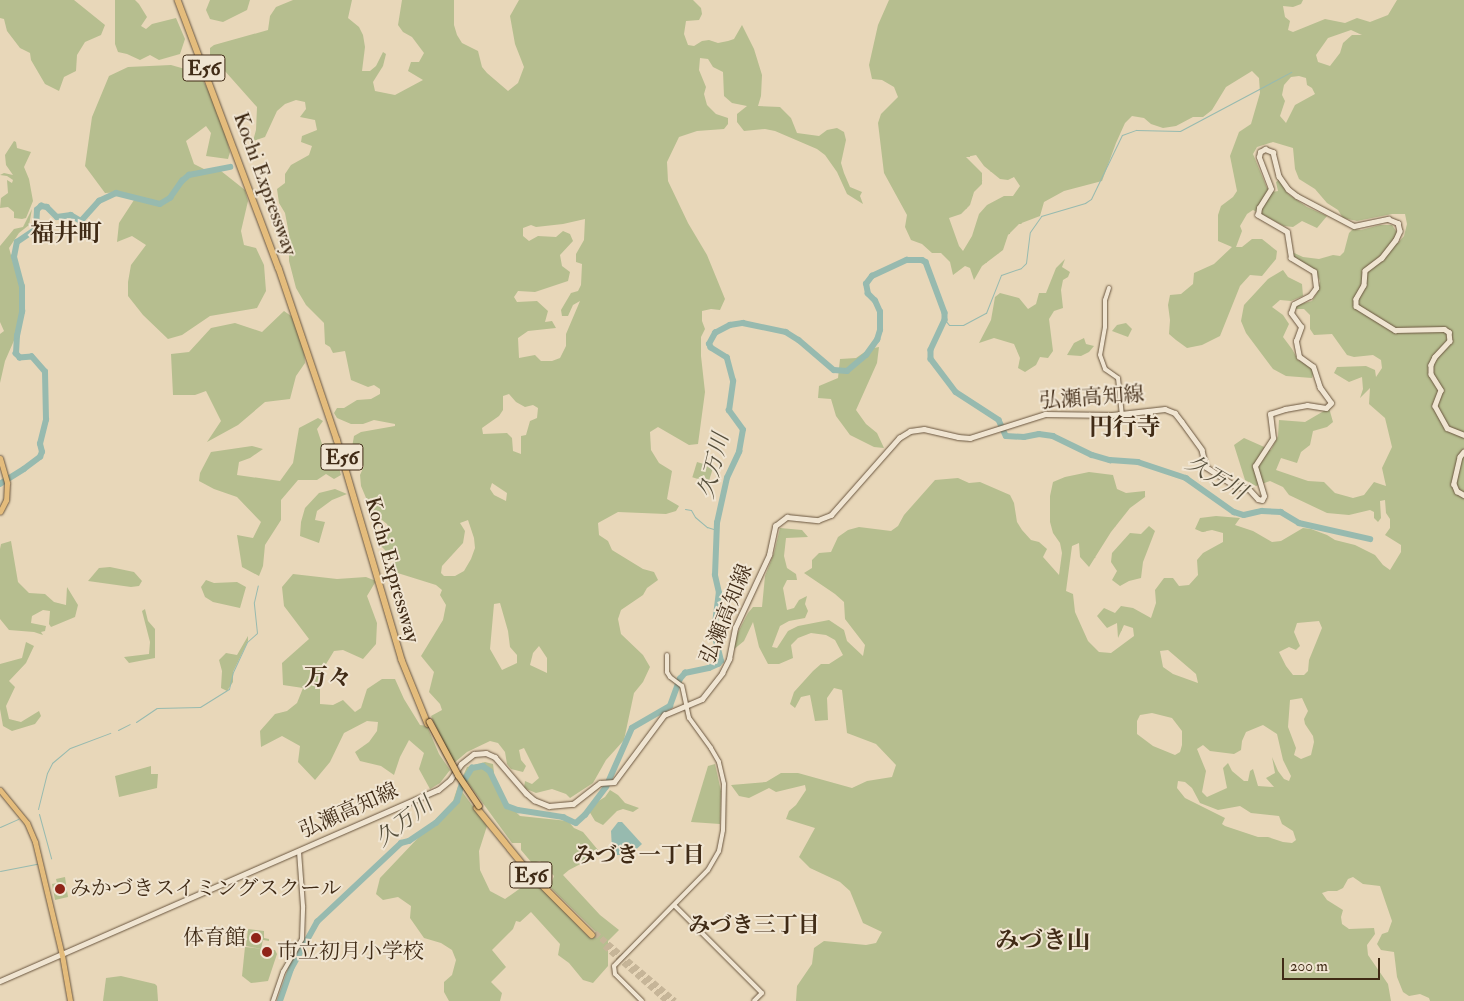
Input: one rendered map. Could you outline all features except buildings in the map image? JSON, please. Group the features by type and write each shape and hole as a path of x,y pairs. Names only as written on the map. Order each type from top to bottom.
{"highway":[{"name":"Kochi Expressway","path":"179,0 232,136 321,382 404,656 429,723 478,807 530,870 593,934"}],"main road":[{"name":"弘瀬高知線","path":"0,981 438,790 446,784 461,764 478,753 486,753 495,757 526,793 534,800 549,806 573,804 593,788 612,782 622,774 664,715 698,702 705,696 728,664 735,628 769,555 773,531 778,523 791,516 818,520 830,515 906,432 924,429 964,438 1046,414 1122,414 1165,409 1175,413 1202,450 1206,467 1235,486 1248,489 1258,499 1262,500 1264,496 1255,466 1273,438 1270,414 1295,407 1326,408 1330,406 1330,400 1320,388 1313,367 1299,358 1296,341 1301,327 1291,313 1294,304 1310,296 1316,288 1314,272 1292,258 1287,232 1258,214 1259,208 1271,189 1259,157 1262,150 1268,149 1273,152 1279,176 1288,189 1297,196 1354,226 1388,220 1398,223 1400,231 1396,240 1382,258 1365,271 1364,285 1356,299 1356,306 1394,330 1444,329 1449,332 1450,341 1435,357 1431,365 1431,374 1441,390 1435,406 1444,425 1450,430 1464,435"},
{"path":"1464,452 1460,457 1454,484 1457,491 1464,496"},
{"path":"0,458 7,481 6,500 0,512"},
{"path":"0,790 22,815 33,836 62,955 70,1001"}],"street":[{"path":"1109,288 1106,300 1106,327 1100,345 1100,355 1105,369 1118,378 1122,414"},
{"path":"642,1001 615,974 614,966 675,906 712,864 720,847 723,830 724,784 721,771 713,752 689,718 682,686 667,672 667,655"},
{"path":"273,1001 283,972 302,939 303,906 299,851"},
{"path":"675,906 762,993 754,1001"}],"green space":[{"path":"0,0 74,0 105,25 101,35 85,42 77,55 76,71 64,77 59,91 45,84 31,60 30,53 20,48 7,31 4,19 0,18"},
{"path":"115,0 135,0 147,17 141,26 146,29 152,24 176,18 185,39 180,54 159,60 150,55 140,60 118,52 115,44"},
{"path":"210,0 250,0 247,10 223,22 210,19 206,10"},
{"path":"293,0 352,0 348,18 359,27 363,35 365,47 362,71 370,71 376,66 383,52 386,54 383,66 373,82 375,91 395,95 423,80 408,71 411,62 419,62 424,53 412,37 403,32 398,25 402,0 454,0 454,25 457,35 462,43 478,51 482,67 508,91 518,83 524,67 515,44 510,16 519,0 693,0 701,8 702,14 699,20 686,21 684,34 688,45 694,46 702,41 709,40 718,43 734,39 742,25 754,49 762,75 761,96 758,106 780,107 791,118 797,133 819,136 827,130 837,128 844,132 846,140 841,163 850,187 862,192 860,196 863,204 847,194 837,172 825,155 817,149 775,131 765,129 744,131 737,122 737,114 747,106 732,103 724,96 723,72 713,67 708,59 700,58 699,70 706,87 704,94 707,105 716,114 728,118 728,124 724,129 697,131 679,137 667,162 668,181 688,223 707,255 725,299 720,310 702,311 702,321 705,329 701,337 701,356 705,392 698,444 689,445 658,427 650,432 651,450 659,463 672,471 667,499 679,506 676,511 666,514 618,512 598,523 599,535 608,541 612,550 643,569 654,572 658,580 647,588 643,595 621,610 618,619 621,634 643,655 650,667 643,682 634,693 624,740 606,760 593,783 570,798 566,794 552,789 536,793 524,788 525,781 532,784 539,778 524,748 519,750 521,760 526,766 523,772 511,769 507,764 505,752 498,743 490,741 467,752 454,763 431,716 442,710 440,704 429,692 434,672 421,656 443,620 446,605 440,595 442,590 436,585 388,570 396,561 381,546 390,532 387,524 372,512 361,486 360,475 364,466 351,453 354,436 361,432 395,426 395,424 374,420 363,424 351,424 337,418 334,413 337,408 344,408 357,400 371,399 380,394 380,389 374,385 368,387 351,380 345,351 333,353 330,347 325,344 324,323 306,305 296,288 289,261 289,234 285,213 279,203 277,189 285,183 285,174 291,165 309,155 312,146 301,142 302,136 317,130 315,120 300,117 306,109 305,102 296,100 285,104 277,111 265,137 253,141 256,130 257,107 224,70 214,67 210,59 210,48 214,45 268,30 270,16 276,7","holes":["585,219 584,240 576,254 576,262 582,264 581,285 578,291 571,293 561,310 562,316 568,316 573,305 580,301 566,334 566,346 560,358 552,361 541,361 535,355 519,358 518,338 528,331 556,328 552,321 545,322 548,311 537,301 517,302 514,297 518,291 535,292 568,281 570,272 562,266 560,255 573,241 570,234 563,231 556,237 538,236 529,241 523,236 523,228 531,225 536,227","509,394 516,402 525,407 533,405 538,408 537,418 530,421 526,435 521,436 521,454 513,451 512,438 507,433 483,434 482,428 499,416 503,410 503,396","492,483 507,493 506,501 494,495 490,489","468,520 475,548 464,571 455,576 444,576 441,573 442,566 463,543 465,531 460,523","500,603 508,631 510,647 517,655 517,663 502,670 490,649 494,604","539,646 547,658 547,673 530,665 533,653"]},
{"path":"889,0 1303,0 1301,4 1293,7 1283,6 1285,17 1290,21 1288,30 1293,32 1325,19 1345,23 1357,18 1370,22 1388,15 1397,0 1464,0 1464,1001 1430,1001 1429,998 1420,994 1409,996 1403,992 1397,977 1394,952 1381,950 1377,944 1382,934 1388,932 1392,921 1380,886 1363,884 1353,877 1348,879 1343,888 1337,891 1322,893 1327,900 1343,910 1342,924 1349,929 1374,928 1375,934 1367,945 1368,955 1388,984 1391,1001 796,1001 797,986 812,964 814,948 824,941 866,945 876,943 882,932 863,923 850,891 840,882 810,868 799,857 815,828 786,819 789,811 796,805 806,790 805,785 776,792 769,788 749,798 739,796 731,785 766,782 781,773 798,773 852,788 867,781 892,777 896,765 876,744 847,733 842,690 834,688 827,698 828,720 815,721 810,695 801,697 795,708 790,704 794,692 813,671 821,664 829,664 843,655 835,640 826,635 811,633 798,638 791,645 793,658 779,664 768,664 759,647 753,622 744,641 733,650 737,634 748,613 753,607 762,607 765,576 774,553 780,528 802,530 808,537 786,538 784,556 787,568 796,574 797,580 787,580 783,588 787,610 794,608 799,600 807,596 805,604 808,611 805,618 789,621 780,626 772,647 777,648 788,631 798,626 829,620 844,630 847,641 863,656 865,645 845,619 844,602 804,573 812,568 812,560 819,553 831,552 838,537 848,530 859,527 891,531 898,526 904,515 935,480 958,478 969,483 980,482 1010,495 1014,503 1017,522 1031,540 1039,542 1047,549 1043,557 1059,575 1062,553 1060,543 1053,533 1050,522 1050,496 1053,482 1065,477 1089,472 1113,475 1117,489 1126,493 1145,491 1145,497 1130,508 1111,532 1089,567 1080,557 1079,543 1072,546 1066,591 1073,594 1075,612 1088,641 1099,652 1111,653 1134,636 1133,628 1124,625 1118,638 1117,623 1107,628 1097,616 1104,608 1115,613 1121,606 1133,608 1151,618 1156,603 1155,590 1164,578 1173,578 1179,586 1189,585 1198,575 1197,560 1203,553 1223,542 1223,533 1212,530 1202,532 1195,529 1200,518 1216,516 1240,518 1235,525 1253,531 1272,542 1281,541 1303,528 1311,529 1335,540 1355,545 1375,555 1390,570 1401,552 1401,545 1385,535 1390,528 1390,519 1386,513 1385,500 1380,501 1381,518 1378,522 1374,518 1374,512 1370,510 1349,515 1327,513 1289,495 1283,487 1270,481 1256,486 1245,480 1234,445 1244,438 1271,450 1278,436 1279,420 1305,422 1329,408 1333,422 1327,427 1313,431 1310,445 1301,452 1297,463 1281,458 1276,470 1308,481 1324,482 1335,493 1353,498 1364,495 1374,482 1386,486 1382,468 1392,447 1385,418 1369,404 1370,388 1360,398 1363,389 1362,377 1349,382 1334,373 1337,367 1366,366 1375,370 1376,377 1382,368 1381,360 1373,355 1354,357 1347,355 1332,334 1314,335 1310,329 1310,315 1304,309 1295,309 1297,305 1312,301 1317,293 1320,281 1316,273 1295,258 1292,252 1303,257 1319,259 1333,255 1340,256 1344,252 1349,233 1353,229 1361,230 1380,225 1392,225 1398,234 1398,243 1404,236 1407,224 1405,214 1392,214 1357,221 1343,218 1338,210 1327,203 1315,189 1299,179 1295,169 1293,148 1273,142 1257,147 1253,154 1267,188 1273,192 1278,191 1276,182 1280,179 1288,194 1307,207 1327,216 1317,228 1302,221 1293,227 1284,226 1253,210 1247,214 1240,226 1242,231 1236,247 1242,247 1252,239 1262,239 1277,251 1276,259 1262,276 1250,275 1240,286 1220,336 1202,345 1187,348 1169,334 1168,305 1170,295 1181,294 1193,284 1194,273 1214,264 1232,247 1218,241 1218,215 1221,206 1233,197 1237,191 1230,156 1239,132 1251,124 1260,93 1259,78 1252,71 1226,87 1212,110 1203,117 1193,117 1176,126 1163,128 1151,124 1144,118 1132,116 1125,123 1102,181 1064,191 1044,202 1040,216 1019,224 1008,235 1003,250 982,266 974,280 970,268 965,266 953,275 950,262 941,253 932,253 922,244 911,240 905,227 907,215 884,173 878,123 881,114 898,97 894,87 882,80 872,79 869,65 878,25","holes":["1351,30 1362,35 1352,35 1343,43 1340,53 1330,66 1318,62 1316,55 1328,38","1299,76 1306,78 1307,85 1312,88 1315,94 1295,105 1286,123 1280,116 1285,101 1282,95 1284,85 1291,77","976,155 984,166 1000,179 1008,180 1014,177 1020,186 1013,196 1004,196 987,205 979,214 972,236 963,251 959,246 949,218 961,214 970,205 974,192 982,184 982,173 966,157","1319,621 1322,628 1309,660 1308,671 1304,675 1293,675 1279,652 1289,647 1296,650 1300,646 1294,632 1297,623","1168,650 1196,674 1198,683 1173,674 1163,667 1160,651","1302,698 1308,711 1304,719 1305,724 1313,736 1314,742 1311,755 1301,759 1294,755 1296,748 1288,727 1290,700","1152,713 1172,718 1182,731 1180,752 1175,755 1153,746 1137,734 1137,721 1140,715","1263,725 1277,734 1283,760 1291,776 1289,781 1284,779 1278,771 1272,757 1275,773 1266,778 1274,787 1258,786 1253,769 1250,771 1248,781 1244,781 1232,771 1228,763 1223,768 1227,788 1207,797 1202,792 1206,771 1197,749 1203,745 1210,751 1234,754 1241,750 1246,732","1178,781 1185,782 1192,788 1200,803 1218,810 1240,806 1251,813 1279,816 1282,824 1293,831 1296,840 1292,843 1268,837 1258,837 1225,826 1222,824 1225,818 1185,798 1177,788"]},
{"path":"171,65 199,73 219,110 230,152 228,159 206,156 211,133 206,126 186,141 194,164 204,169 221,171 245,190 248,201 241,231 244,245 256,248 264,265 266,291 257,308 210,316 182,335 168,339 143,315 128,296 131,265 146,245 132,236 117,242 119,223 134,200 124,192 105,193 85,166 92,117 109,76 128,67"},
{"path":"14,141 17,148 31,152 24,167 29,179 33,201 26,218 22,219 14,218 14,212 8,207 0,208 1,198 8,193 7,180 12,183 13,180 7,176 0,175 4,173 13,175 6,165 5,155"},
{"path":"32,209 29,225 19,233 9,248 20,287 21,312 16,336 5,361 0,383 0,334 4,331 0,322 0,246 14,229 23,227"},
{"path":"1065,259 1062,267 1070,272 1068,277 1063,280 1061,290 1063,308 1054,311 1049,319 1053,351 1048,358 1040,357 1036,365 1025,372 1018,368 1020,358 1014,344 994,338 979,343 991,320 995,297 1000,293 1019,298 1028,309 1036,304 1039,293 1046,293 1056,268"},
{"path":"1283,270 1288,277 1302,284 1303,296 1291,301 1280,300 1272,307 1283,315 1289,324 1283,337 1298,360 1309,365 1314,371 1312,378 1286,376 1273,369 1246,333 1241,321 1244,305 1268,279"},
{"path":"284,311 294,318 304,349 305,363 296,376 290,399 265,402 238,425 207,442 221,421 206,391 195,395 173,395 171,354 189,352 211,328 235,323 262,332"},
{"path":"1126,323 1132,329 1128,337 1112,331 1117,325"},
{"path":"1084,338 1086,344 1094,346 1089,352 1081,356 1067,355 1074,343"},
{"path":"879,347 877,363 856,410 866,424 877,433 884,448 874,447 850,435 836,416 831,399 818,398 819,386 838,378 840,359 856,358 869,349"},
{"path":"318,418 323,421 317,429 322,444 334,443 338,450 327,456 329,465 339,468 341,475 334,479 326,474 317,480 298,480 281,500 281,520 265,545 263,566 259,576 242,567 237,535 253,538 261,522 237,497 214,489 199,481 200,473 211,452 252,446 263,449 250,458 239,462 237,475 280,481 293,463 299,428"},
{"path":"697,462 713,467 709,482 692,477"},
{"path":"335,489 347,494 332,500 317,511 315,520 325,522 319,543 300,536 305,508 319,493"},
{"path":"1149,526 1155,531 1143,562 1141,578 1120,586 1112,580 1117,571 1111,562 1112,553 1130,533 1141,534"},
{"path":"11,541 18,582 29,593 45,594 54,602 66,605 67,587 78,605 75,617 51,627 49,624 50,611 43,610 32,616 31,623 46,626 45,631 41,632 43,635 34,632 9,630 0,619 0,549 1,544"},
{"path":"110,567 134,572 142,581 139,586 131,587 88,581 99,568"},
{"path":"293,574 337,579 366,577 376,581 367,596 377,623 376,644 363,659 343,650 334,651 320,674 320,704 333,705 343,700 355,712 361,708 367,689 382,679 395,679 404,699 420,725 427,726 439,754 450,770 440,783 430,789 419,769 424,753 409,740 400,757 394,775 381,766 360,761 355,752 369,742 377,731 378,722 367,721 344,733 330,762 315,780 298,762 300,746 282,736 261,747 260,731 275,714 287,711 297,703 303,688 283,685 282,663 309,639 284,606 282,587"},
{"path":"206,580 214,583 237,582 246,587 240,608 213,602 205,597 201,587"},
{"path":"145,609 148,621 155,629 155,658 129,663 124,657 149,654 150,642 142,611"},
{"path":"248,636 248,641 233,672 233,682 227,691 221,688 222,671 219,660 226,653 237,655"},
{"path":"26,642 34,646 26,663 9,681 15,687 6,706 9,719 21,722 39,711 41,716 35,724 12,731 3,726 0,709 0,664 22,658"},
{"path":"485,762 493,764 495,781 502,798 520,816 568,821 574,828 583,832 598,850 590,859 563,875 600,915 619,930 608,941 608,966 593,983 583,980 569,963 558,955 560,944 531,912 520,922 516,921 513,929 492,950 506,967 491,982 502,993 500,1001 449,1001 444,992 444,982 452,975 456,960 452,950 441,943 424,938 410,918 411,906 398,897 383,900 376,894 380,878 453,801 458,786 487,826 479,851 480,870 490,891 505,899 522,887 540,886 588,936 590,937 596,932 550,887 554,876 540,861 532,863 521,850 521,843 512,843 463,776 467,767"},
{"path":"715,764 721,791 720,824 691,822 708,766"},
{"path":"151,766 151,774 158,774 157,788 119,797 115,776"},
{"path":"610,790 625,803 639,808 633,812 623,809 617,811 603,825 595,821 589,811 592,805 605,797"},
{"name":"みかづきスイミングスクール","path":"65,877 68,897 55,900 52,884 57,883 56,879"},
{"name":"体育館","path":"248,929 264,931 264,938 269,939 269,941 263,940 261,949 246,946"},
{"path":"245,947 275,950 277,954 268,981 251,983 242,976"},
{"path":"121,976 155,984 157,986 158,1001 103,1001 106,978"}],"water":[{"path":"618,822 622,822 642,844 630,855 617,855 612,849 611,831"}],"waterway":[{"path":"945,320 949,325 963,325 986,313 1001,275 1021,268 1026,263 1030,232 1041,216 1085,203 1091,199 1122,135 1136,130 1180,131 1291,72"},
{"path":"0,484 40,457 42,452 40,444 46,420 45,372 32,357 20,358 16,354 17,336 22,312 22,287 14,257 17,242 36,229 37,210 41,206 47,207 57,217 71,215 81,221 99,201 116,193 160,204 170,198 182,181 189,175 230,167"},
{"name":"久万川","path":"280,1001 291,969 317,922 401,843 409,841 436,823 457,801 462,784 472,768 483,766 490,771 507,806 518,810 563,817 576,823 585,815 606,787 632,728 670,706 680,679 685,673 709,668 721,661 714,632 719,593 715,575 717,523 727,478 739,452 743,430 729,411 733,381 727,358 711,348 709,344 715,333 730,325 743,323 786,332 799,340 834,370 847,371 866,355 877,340 880,330 880,312 875,301 868,294 866,284 872,276 907,260 922,260 926,262 945,313 945,320 931,350 931,359 956,392 999,420 1006,436 1024,437 1039,434 1053,436 1092,455 1110,460 1138,462 1186,478 1234,512 1244,515 1262,511 1281,512 1299,523 1370,539"},
{"path":"685,509 691,510 695,517 707,527 717,530"},
{"path":"136,722 157,708 200,707 229,689 233,672 247,642 257,633 254,602 258,585"},
{"path":"118,730 130,724"},
{"path":"38,809 47,773 52,763 70,748 110,733"},
{"path":"39,814 51,858"},
{"path":"0,827 18,819"},
{"path":"0,871 37,864"}],"tunnel":[{"path":"595,933 675,1001"},
{"path":"605,946 667,1001"}],"place":[{"name":"みかづきスイミングスクール","path":"60,889"},
{"name":"体育館","path":"256,938"},
{"name":"市立初月小学校","path":"267,952"}],"district":[{"name":"福井町","path":"66,234"},
{"name":"円行寺","path":"1125,428"},
{"name":"万々","path":"328,678"},
{"name":"みづき一丁目","path":"639,856"},
{"name":"みづき三丁目","path":"754,926"},
{"name":"みづき山","path":"1043,941"}]}
